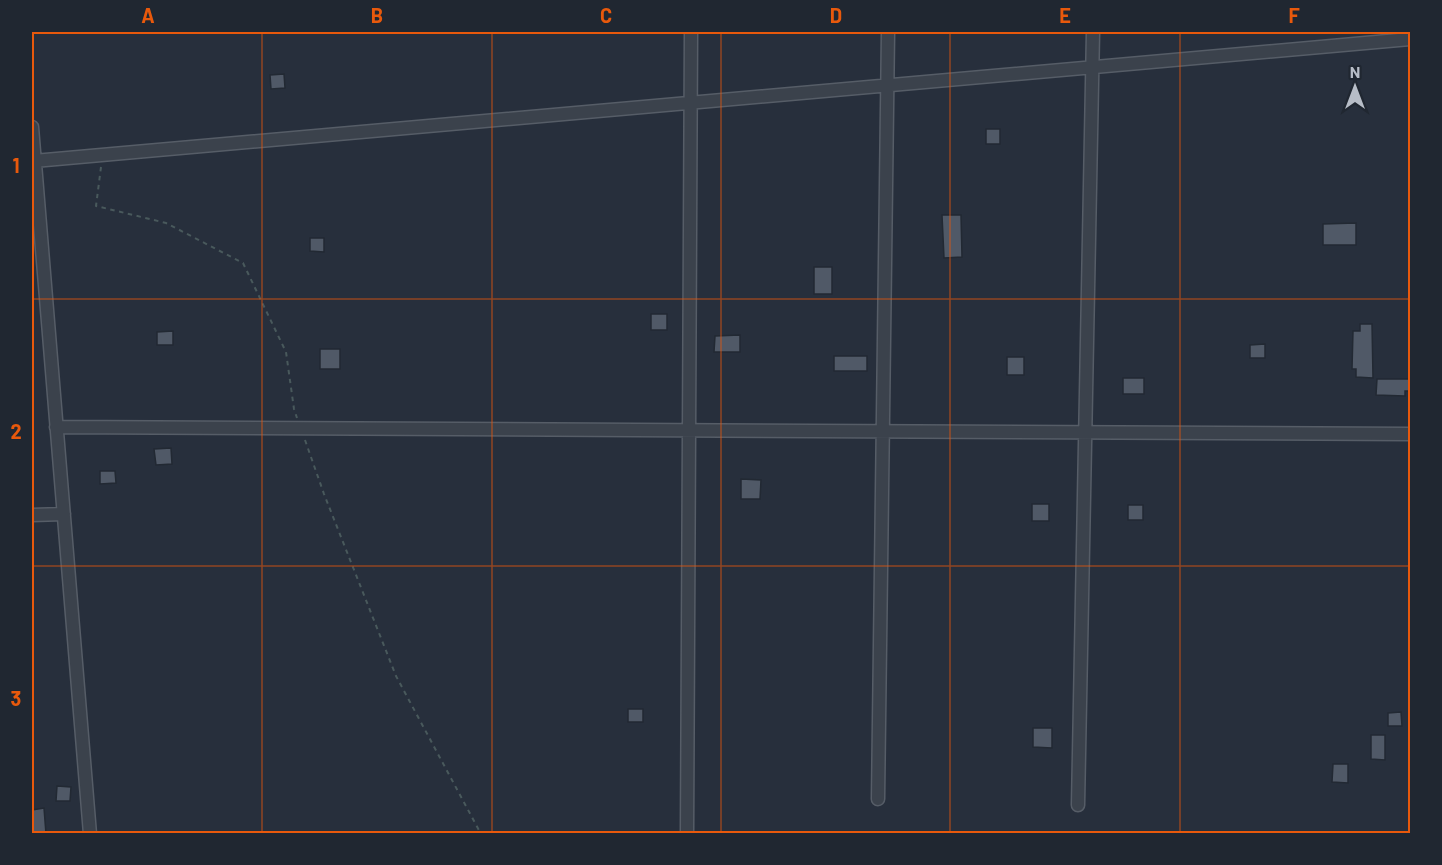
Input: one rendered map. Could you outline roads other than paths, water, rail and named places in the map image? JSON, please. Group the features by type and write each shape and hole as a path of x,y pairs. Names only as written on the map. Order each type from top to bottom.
{"street":[{"path":"687,834 691,32"},
{"path":"878,799 888,32"},
{"path":"1078,806 1093,32"},
{"path":"34,162 1410,39"},
{"path":"32,127 90,834"},
{"path":"57,427 1410,434"},
{"path":"32,515 64,514"}]}
